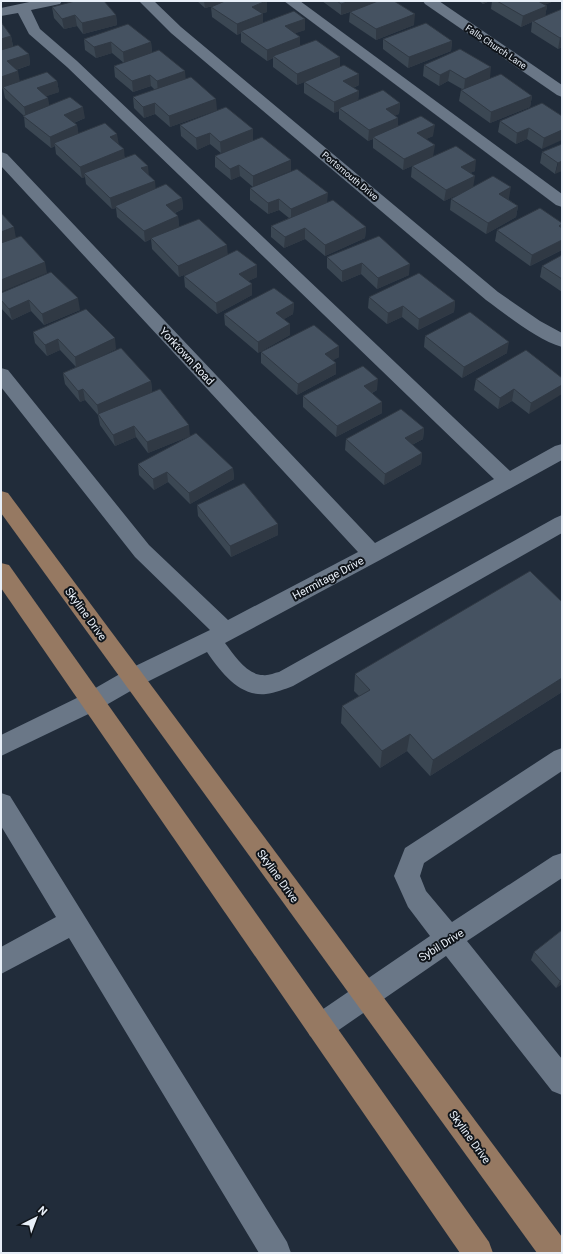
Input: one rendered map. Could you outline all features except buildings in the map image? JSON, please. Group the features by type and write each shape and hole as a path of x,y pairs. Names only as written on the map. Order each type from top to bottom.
{"main road":[{"name":"Skyline Drive","path":"1,498 555,1253"},
{"path":"1,571 478,1253"}],"street":[{"path":"1,12 55,1"},
{"name":"Portsmouth Drive","path":"146,1 176,30 492,296 534,325 562,341"},
{"path":"291,1 562,202"},
{"name":"Falls Church Lane","path":"430,1 562,92"},
{"path":"23,8 34,31 84,75 508,481"},
{"name":"Yorktown Road","path":"1,157 373,554"},
{"path":"1,374 142,551 218,635 229,664 246,680 264,685 285,679 562,523"},
{"name":"Hermitage Drive","path":"1,746 93,701 133,678 373,554 562,451"},
{"path":"562,758 414,856 407,876 417,899 562,1081"},
{"path":"1,804 276,1253"},
{"name":"Sybil Drive","path":"320,1027 408,965 450,940 562,864"},
{"path":"1,961 73,922"}]}
